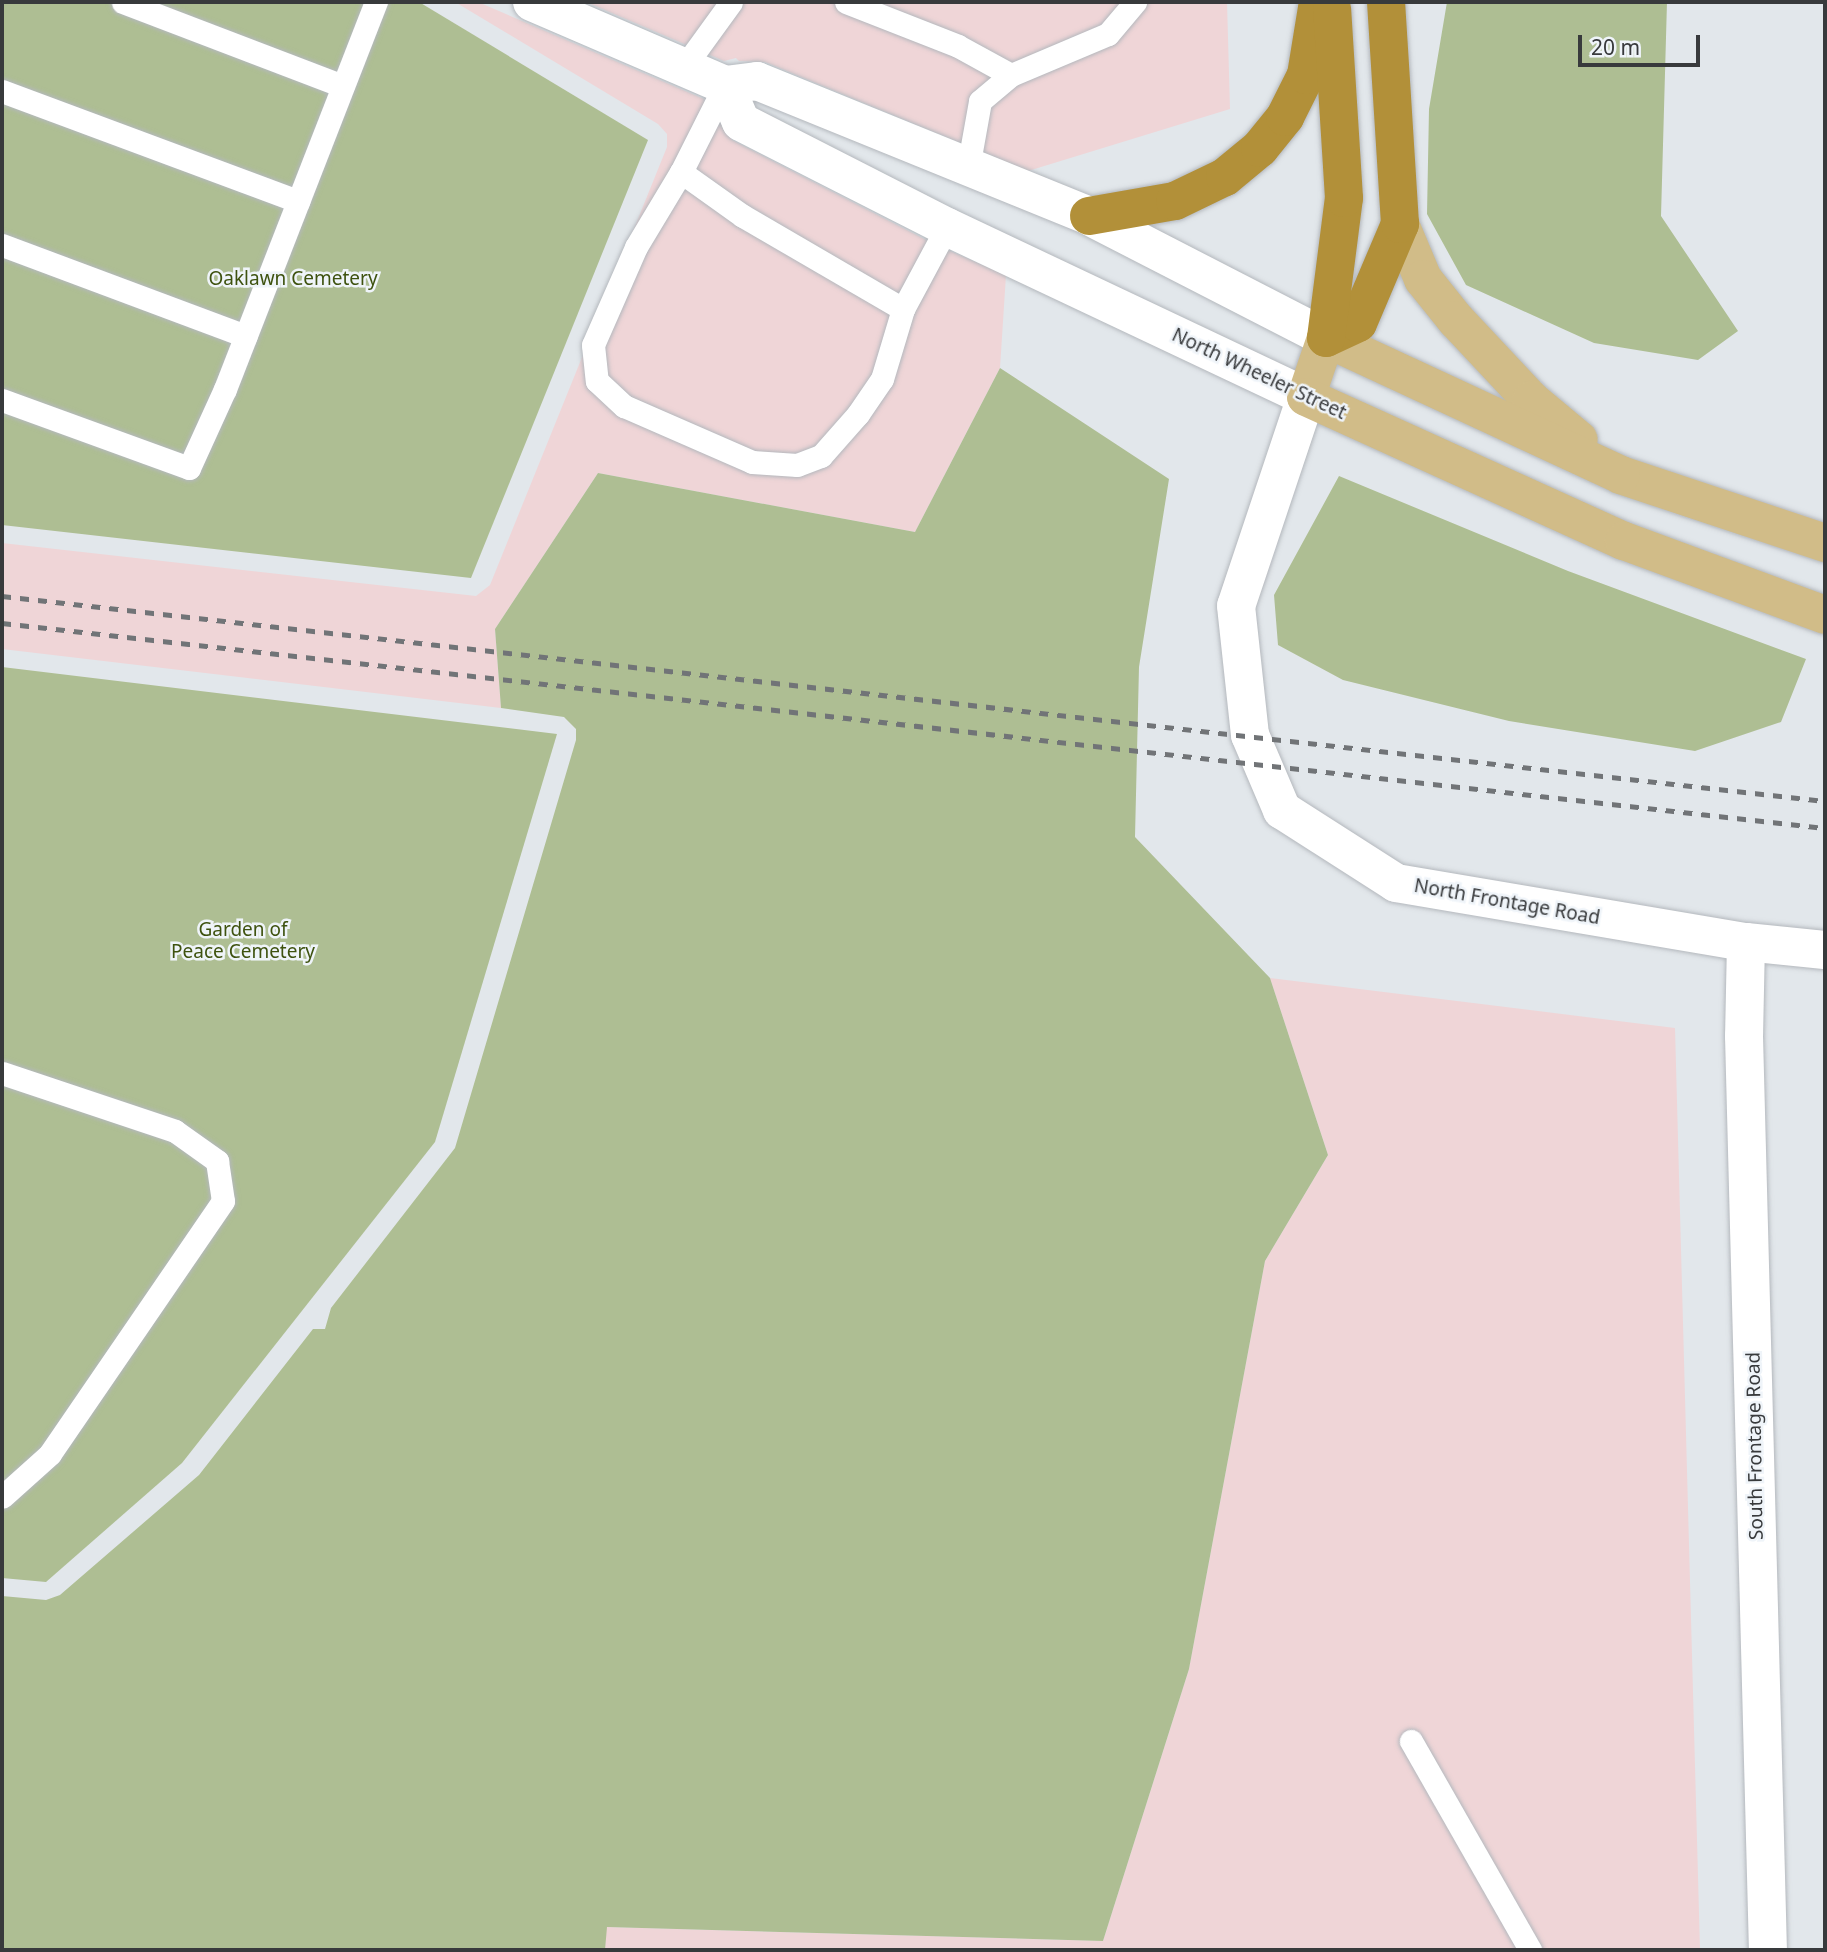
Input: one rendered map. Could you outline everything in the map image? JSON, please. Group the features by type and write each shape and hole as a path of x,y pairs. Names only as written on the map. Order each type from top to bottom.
{"highway":[{"path":"1088,216 1175,201 1225,177 1260,148 1285,117 1306,75 1318,2"},
{"path":"1326,338 1344,198 1332,2"},
{"path":"1326,338 1358,323 1400,224 1386,2"}],"main road":[{"path":"1400,224 1423,279 1489,359 1531,400 1621,475"},
{"name":"North Frontage Road","path":"1306,397 1326,338"},
{"path":"1326,338 1621,475 1825,543"},
{"name":"North Wheeler Street","path":"1306,397 1624,541 1825,615"}],"street":[{"path":"550,5 725,85 757,81 1088,216 1326,338"},
{"name":"North Wheeler Street","path":"725,85 741,122 947,227 1306,397"},
{"name":"North Frontage Road","path":"1306,397 1236,606 1250,735 1282,810 1396,883 1746,942 1825,950"},
{"name":"South Frontage Road","path":"1746,942 1744,1036 1768,1950"}],"lane":[{"path":"123,2 343,86"},
{"path":"2,400 189,468 246,336 376,2"},
{"path":"673,62 731,2"},
{"path":"846,2 958,46 1011,75"},
{"path":"968,168 980,101 1011,75 1108,34 1135,2"},
{"path":"725,85 681,172 636,247 593,345 597,381 624,406 752,462 797,465 821,456 876,388 902,309 947,227"},
{"path":"2,90 298,201"},
{"path":"681,172 743,216 902,309"},
{"path":"2,245 246,336"},
{"path":"2,1073 175,1130 217,1161 223,1201 50,1454 2,1496"},
{"path":"1411,1741 1530,1950"}],"shaded area":[{"path":"455,2 478,2 704,99 706,108 710,108 732,140 936,245 1006,275 1000,368 915,532 598,473 495,629 501,708 2,649 2,543 476,596 490,585 667,147 667,134 658,124"},
{"path":"586,2 1227,2 1230,109 1028,171 765,62 739,61 736,58 724,61"},
{"path":"1270,978 1675,1028 1700,1950 605,1950 606,1927 1103,1941 1189,1669 1265,1261 1328,1155"}],"green space":[{"name":"Oaklawn Cemetery","path":"2,2 419,2 648,140 471,578 2,525"},
{"path":"1447,2 1667,2 1661,216 1738,331 1698,360 1594,343 1466,285 1427,214 1429,109"},
{"path":"1000,368 1169,479 1139,667 1135,837 1270,978 1328,1155 1265,1261 1189,1669 1103,1941 607,1927 605,1950 2,1950 2,1596 46,1600 60,1595 199,1475 313,1329 325,1329 331,1308 455,1148 576,740 576,729 564,717 501,708 495,629 598,473 915,532"},
{"path":"1339,476 1568,571 1806,659 1781,722 1695,751 1509,721 1343,680 1278,645 1274,595"},
{"name":"Garden of Peace Cemetery","path":"2,667 557,734 435,1142 182,1463 46,1582 2,1578"}],"railway":[{"path":"2,596 1825,801"},
{"path":"2,623 1825,828"}]}
